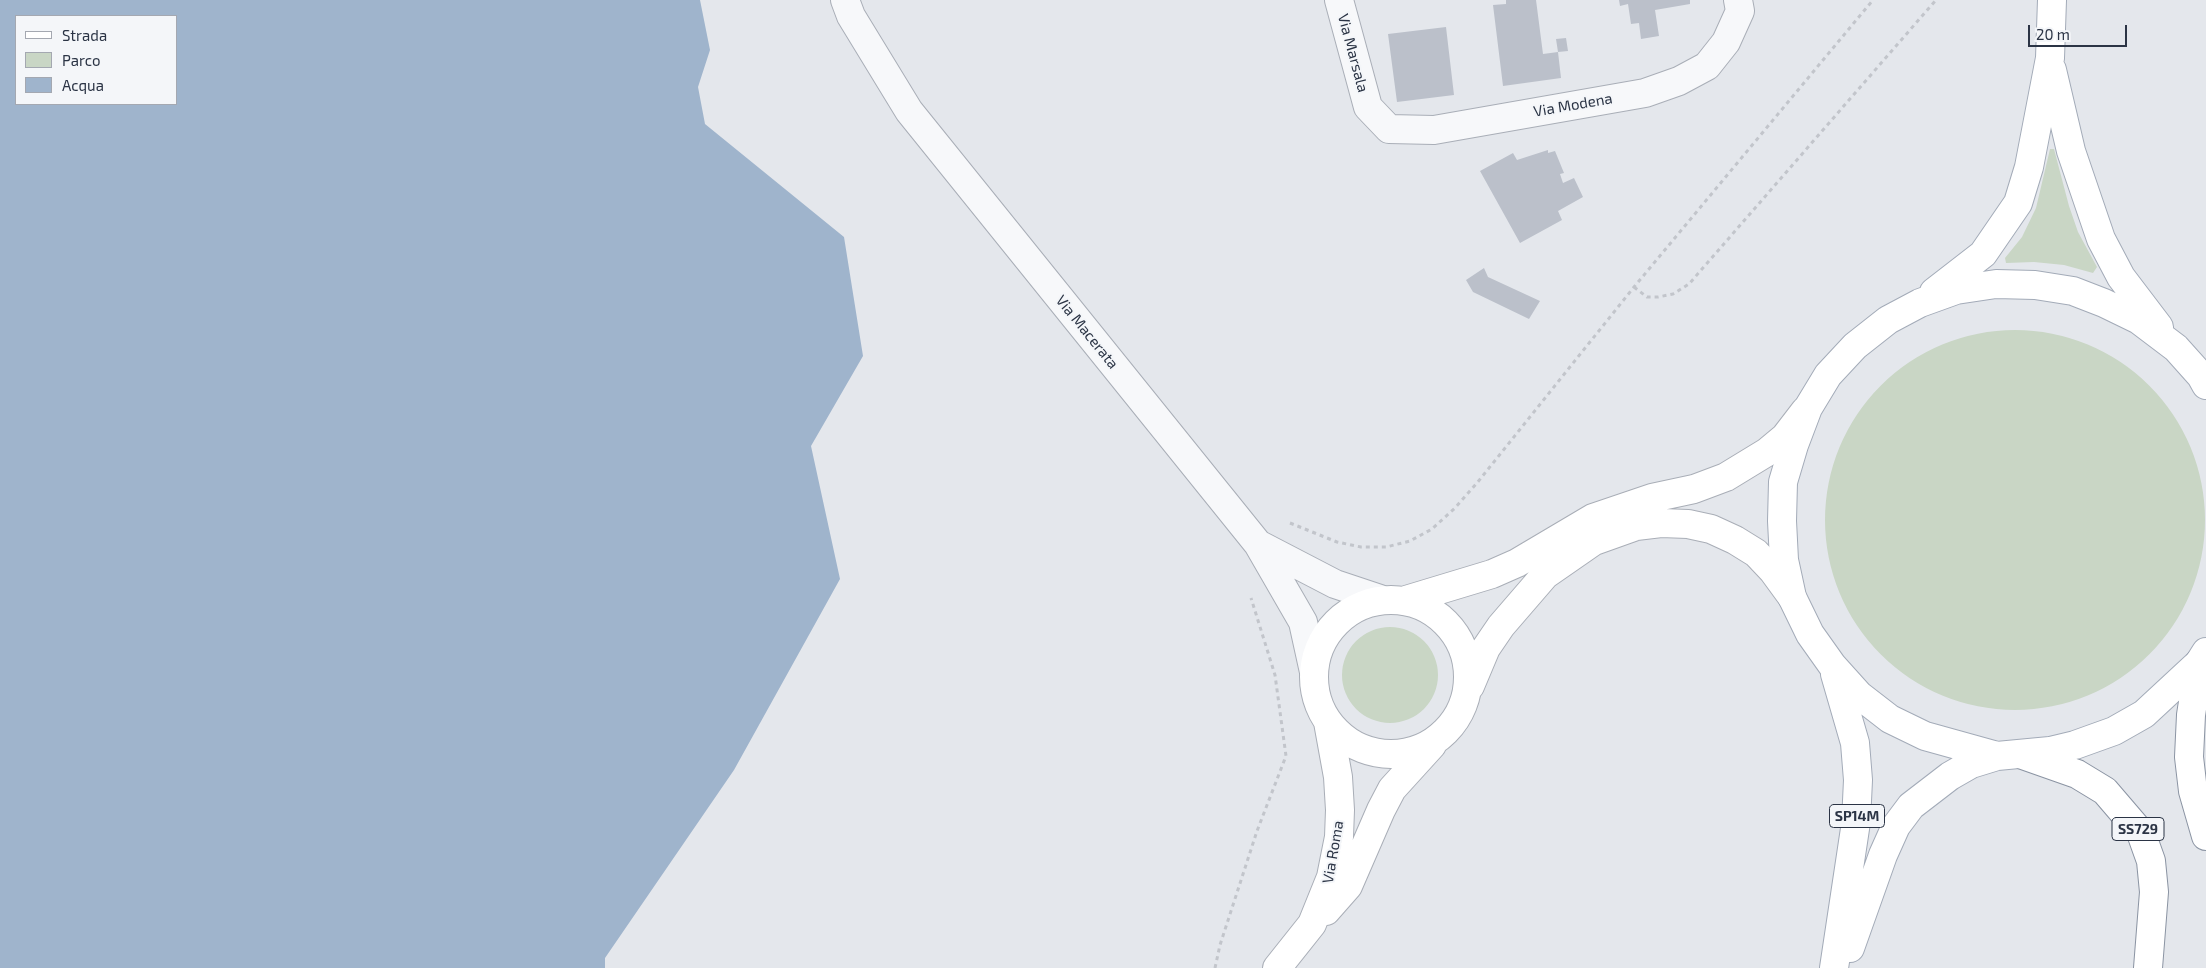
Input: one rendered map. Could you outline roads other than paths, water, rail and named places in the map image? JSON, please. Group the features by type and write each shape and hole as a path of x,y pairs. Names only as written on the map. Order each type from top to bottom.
{"main road":[{"path":"1920,303 1983,254 2018,203 2029,168 2050,58 2052,0"},
{"path":"2050,58 2071,151 2101,239 2121,277 2204,381"},
{"path":"1442,735 1420,749 1395,755 1371,752 1347,741 1328,722 1316,698 1314,672 1320,646 1334,624 1355,607 1393,600 1492,574 1517,563 1593,518 1652,498 1694,489 1726,477 1748,465 1779,442 1808,408 1828,375 1855,346 1888,320 1920,303 1956,290 1996,284 2035,284 2073,291 2104,303 2139,320 2176,348"},
{"path":"1792,597 1784,560 1783,482 1808,408"},
{"path":"1312,924 1336,903 1348,886 1380,810 1392,789 1414,762 1457,718 1486,648 1520,602 1545,575 1568,558 1594,541 1617,532 1661,522 1688,524 1711,529 1736,540 1756,553 1773,571 1792,597 1810,634 1832,665 1859,694 1890,719 1925,736 2010,756 2075,745 2114,732 2144,714 2202,657"},
{"path":"1393,600 1430,609 1449,624 1462,645 1469,670 1467,694"},
{"path":"2202,657 2191,715 2189,757 2193,791 2206,836"},
{"name":"SP14M","path":"1832,665 1855,743 1858,780 1856,822 1834,968"},
{"name":"Via Roma","path":"1277,968 1312,924 1332,877 1339,837 1340,810 1338,777 1328,722"},
{"name":"SP14M","path":"1842,968 1882,855 1896,826 1911,806 1950,776 1971,764 2010,756"},
{"name":"SS729","path":"2010,756 2077,774 2105,792 2141,833 2151,861 2154,892 2148,968"}],"street":[{"name":"Via Macerata","path":"845,0 852,16 909,111 1258,544 1303,622 1314,672"},
{"name":"Via Marsala","path":"1339,0 1368,107"},
{"name":"Via Modena","path":"1368,107 1389,128 1434,130 1645,93 1679,81 1707,66 1726,42 1740,11 1738,0"},
{"path":"1258,544 1335,584 1393,600"}],"water":[{"path":"0,0 700,0 710,50 698,87 705,124 844,237 863,356 811,446 840,579 734,770 605,958 605,968 0,968"}]}
